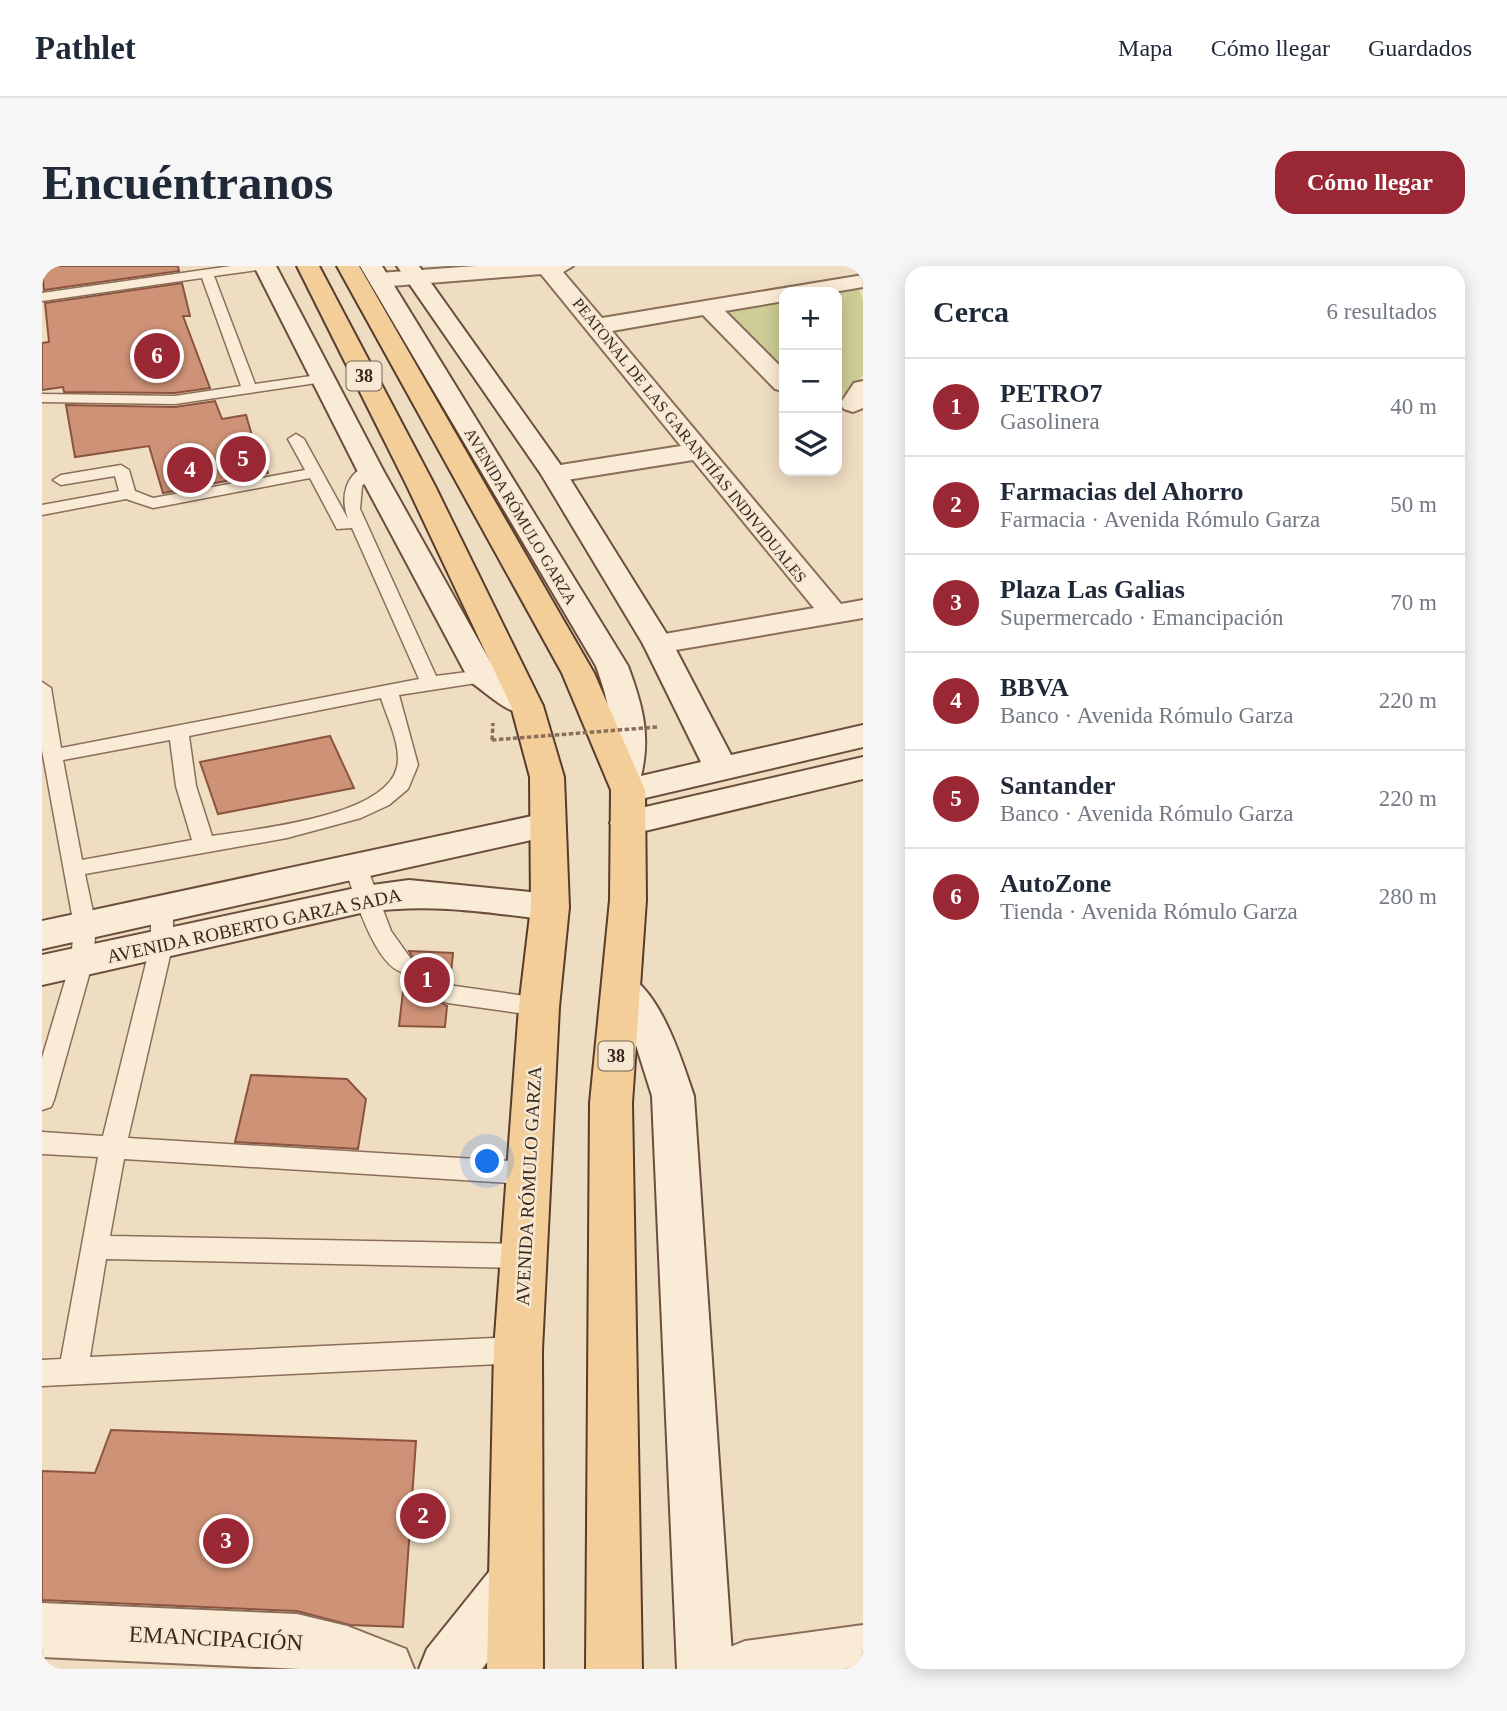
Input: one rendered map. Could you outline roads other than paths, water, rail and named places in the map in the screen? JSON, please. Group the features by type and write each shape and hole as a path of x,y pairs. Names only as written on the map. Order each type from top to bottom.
{"main road":[{"name":"AVENIDA RÓMULO GARZA","path":"308,266 421,486 527,706 547,777 546,825 551,907 539,1007 527,1173 519,1350 515,1669"},
{"name":"AVENIDA RÓMULO GARZA","path":"348,266 578,673 626,797 622,988 611,1103 614,1669"}],"street":[{"path":"265,266 370,470 482,676 527,706"},
{"path":"375,273 552,267"},
{"name":"PEATONAL DE LAS GARANTIÍAS INDIVIDUALES","path":"552,267 699,451 848,612"},
{"path":"413,272 554,474 658,644 720,766"},
{"name":"AVENIDA RÓMULO GARZA","path":"375,273 612,666 631,721 632,745 626,797"},
{"path":"817,287 857,278"},
{"path":"598,326 779,295"},
{"path":"708,307 779,379"},
{"path":"554,474 699,451"},
{"path":"658,644 848,612"},
{"path":"626,797 720,766 863,736"},
{"path":"626,797 863,768"},
{"name":"AVENIDA ROBERTO GARZA SADA","path":"42,970 84,943 360,883 546,825"},
{"name":"AVENIDA ROBERTO GARZA SADA","path":"360,883 409,893 441,894 551,907"},
{"name":"AVENIDA ROBERTO GARZA SADA","path":"42,935 84,943"},
{"path":"622,988 654,1040 673,1096 705,1669"},
{"path":"447,1669 515,1582"},
{"name":"EMANCIPACIÓN","path":"42,1629 297,1640 347,1653 386,1669"},
{"path":"745,1669 863,1652"}],"lane":[{"path":"42,297 258,266"},
{"path":"207,274 249,388"},
{"path":"42,398 175,400 325,378"},
{"path":"296,439 343,525 358,522"},
{"path":"61,480 121,470 128,494"},
{"path":"370,470 356,480 350,496 358,522 430,683"},
{"path":"42,510 128,494 141,501 153,503 313,473"},
{"path":"53,756 430,683 482,676"},
{"path":"42,688 74,869 84,943 42,1100"},
{"path":"74,869 300,827 374,806 391,797 405,776 408,764 389,693"},
{"path":"179,732 186,786 204,845"},
{"path":"360,883 396,957 405,966"},
{"path":"73,1371 113,1147 162,926"},
{"path":"448,994 539,1007"},
{"path":"42,1143 527,1173"},
{"path":"94,1247 525,1256"},
{"path":"42,1373 519,1350"}],"place":[{"name":"AutoZone","path":"157,356"},
{"name":"Santander","path":"243,459"},
{"name":"BBVA","path":"190,470"},
{"name":"PETRO7","path":"427,980"},
{"name":"Farmacias del Ahorro","path":"423,1516"},
{"name":"Plaza Las Galias","path":"226,1541"}]}
